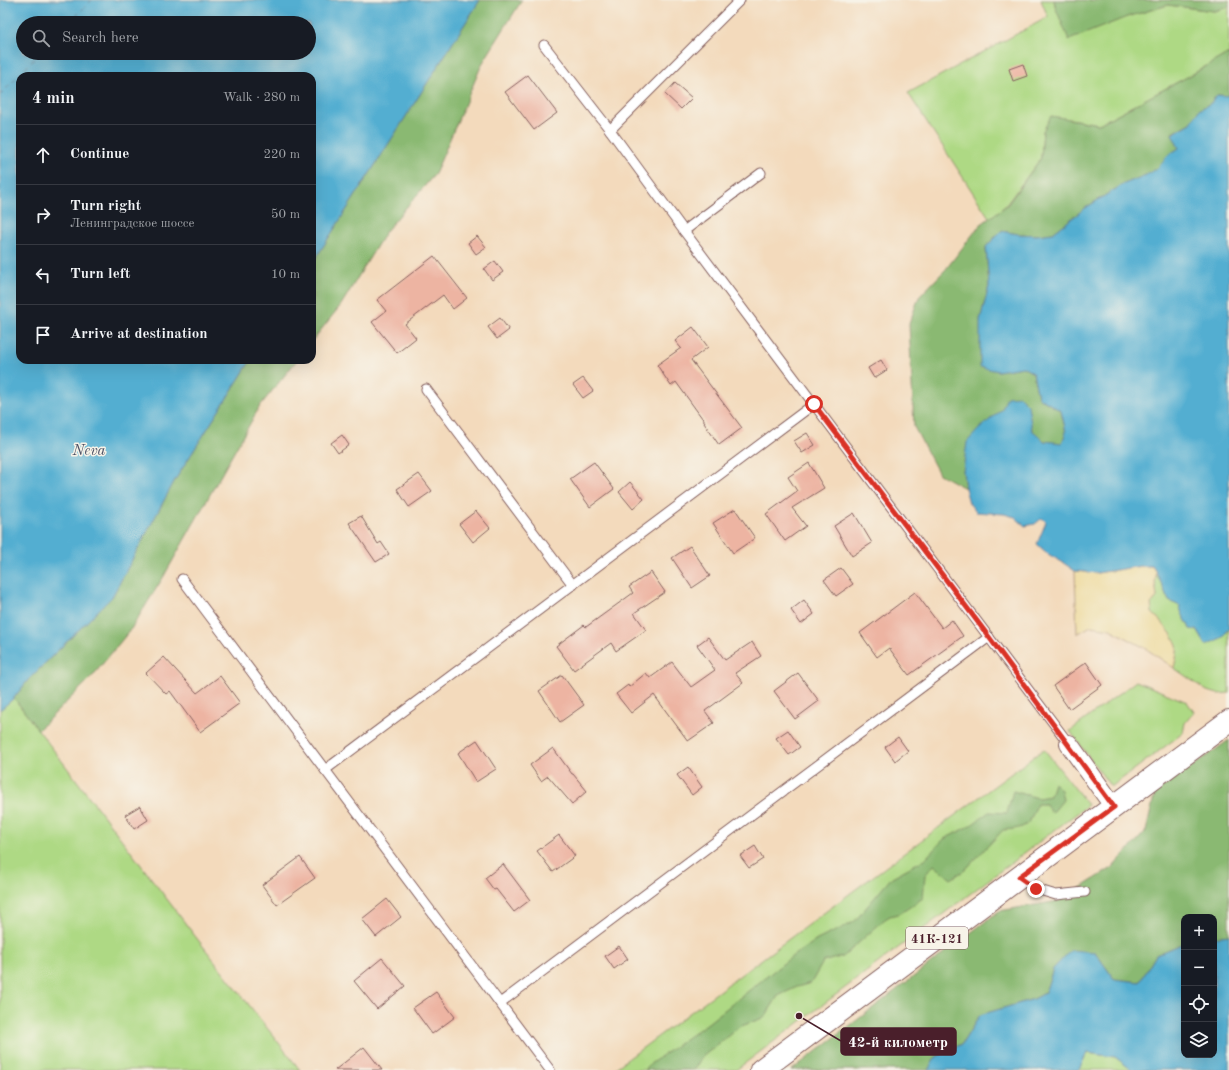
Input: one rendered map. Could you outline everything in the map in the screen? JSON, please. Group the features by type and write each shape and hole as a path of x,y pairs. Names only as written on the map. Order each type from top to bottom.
{"main road":[{"name":"41К-121","path":"761,1070 1229,721"}],"street":[{"path":"1069,744 1114,807"}],"lane":[{"path":"610,130 740,0"},
{"path":"544,45 610,130 684,231 1069,744"},
{"path":"684,231 761,173"},
{"path":"426,389 573,584"},
{"path":"325,770 814,404"},
{"path":"182,579 550,1070"},
{"path":"500,1003 989,637"},
{"path":"1019,877 1036,889 1056,895 1086,892"}],"green space":[{"path":"480,0 522,0 482,64 435,174 386,231 341,305 316,336 316,258"},
{"path":"1041,0 1054,0 1056,9 1127,17 1168,5 1214,11 1229,7 1229,53 1099,124 1070,119 1043,131 1041,158 1006,205 990,219 908,93 1048,17"},
{"path":"1054,0 1229,0 1229,7 1214,11 1168,5 1127,17 1069,40 1056,9"},
{"path":"1229,53 1229,96 1217,95 1211,103 1199,110 1191,123 1172,133 1179,148 1167,156 1158,168 1109,193 1084,209 1053,233 1037,235 1001,231 986,247 989,286 980,320 998,371 1023,367 1033,373 1038,397 1061,411 1066,432 1062,444 1044,441 1032,430 1027,405 1002,409 993,417 963,471 965,488 939,474 914,427 909,324 919,297 946,269 980,225 1007,205 1041,158 1043,131 1051,116 1099,124"},
{"path":"248,364 294,364 260,406 164,576 131,629 91,678 38,730 14,698 28,680 112,597 175,480"},
{"path":"1156,572 1169,601 1180,606 1190,629 1197,630 1206,645 1223,637 1229,628 1229,693 1218,694 1207,691 1174,668 1177,651 1176,642 1167,628 1152,613 1151,604 1157,597 1155,583"},
{"path":"1136,681 1187,702 1194,712 1185,723 1183,733 1111,787 1070,731"},
{"path":"14,698 195,936 300,1070 0,1070 0,710"},
{"path":"1229,740 1229,935 1217,937 1217,914 1181,914 1181,944 1156,955 1140,982 1114,979 1095,952 1053,969 1045,993 1034,999 980,1015 962,1044 936,1057 928,1070 792,1070 999,911 1059,901 1112,868 1146,831 1155,793"},
{"path":"1044,749 1088,805 736,1070 613,1070"},
{"path":"1054,783 1061,790 1063,800 1054,811 1050,812 1046,804 1037,804 1029,822 1026,825 1003,830 965,870 951,879 934,865 925,875 923,898 901,913 885,919 843,957 823,962 811,983 797,987 778,996 765,1017 739,1027 701,1058 694,1070 645,1070 646,1067 708,1023 794,955 817,940 854,922 892,877 925,859 944,839 970,826 989,812 1007,813 1013,791 1038,798 1050,796"},
{"path":"1086,1053 1115,1057 1132,1070 1079,1070"}],"sand":[{"path":"1141,566 1152,566 1156,572 1155,583 1157,597 1151,604 1152,613 1167,628 1176,642 1177,651 1174,668 1145,648 1110,629 1091,626 1077,634 1075,571 1097,573"}],"water":[{"name":"Neva","path":"0,0 480,0 316,258 316,72 16,72 16,364 248,364 175,480 112,597 28,680 14,698 0,710"},
{"path":"1217,95 1229,96 1229,628 1223,637 1206,645 1197,630 1190,629 1180,606 1169,601 1152,566 1141,566 1097,573 1075,571 1048,554 1037,544 1046,522 1042,518 1035,524 1025,526 1015,517 1004,514 976,512 969,503 963,471 967,442 1002,409 1007,397 1019,396 1028,405 1032,430 1044,441 1062,443 1066,432 1061,411 1038,397 1033,373 1023,367 998,371 980,367 980,320 989,286 986,247 1001,231 1037,235 1053,233 1084,209 1109,193 1158,168 1167,156 1179,148 1172,134 1191,123 1199,110 1211,103"},
{"path":"1229,935 1229,1070 1132,1070 1115,1057 1087,1053 1079,1070 928,1070 936,1057 962,1044 980,1015 1034,999 1045,993 1053,969 1071,950 1095,952 1114,979 1140,982 1156,955 1181,944 1181,1058 1217,1058 1217,937"}],"building":[{"path":"1023,64 1027,76 1013,81 1009,69"},
{"path":"528,75 557,113 534,130 505,92"},
{"path":"675,83 692,98 681,109 665,94"},
{"path":"477,236 486,247 476,254 468,243"},
{"path":"434,256 467,298 453,309 443,295 405,324 416,338 397,353 372,322 386,311 377,300"},
{"path":"495,261 503,272 492,280 484,269"},
{"path":"500,318 509,330 497,339 488,327"},
{"path":"693,327 708,347 691,360 742,428 719,445 704,423 705,422 676,382 671,386 657,365 681,348 675,341"},
{"path":"881,360 887,370 874,378 868,368"},
{"path":"583,378 593,391 583,398 573,385"},
{"path":"807,433 815,445 802,453 794,441"},
{"path":"342,435 349,445 338,453 331,443"},
{"path":"594,462 614,489 590,507 570,479"},
{"path":"809,463 824,488 792,508 806,526 785,541 766,514 797,491 788,477"},
{"path":"419,474 432,491 409,507 397,489"},
{"path":"630,482 644,499 633,509 619,492"},
{"path":"735,509 755,538 733,553 713,523"},
{"path":"476,511 490,528 473,542 459,524"},
{"path":"854,513 872,543 852,556 834,526"},
{"path":"361,516 378,544 381,542 389,554 376,562 349,523"},
{"path":"690,546 710,576 692,588 672,558"},
{"path":"841,568 853,584 836,596 824,580"},
{"path":"651,572 665,592 634,613 646,630 616,651 611,643 574,670 556,646 584,625 586,627 633,593 629,587"},
{"path":"915,592 942,628 952,620 963,636 909,675 889,648 877,657 860,633"},
{"path":"804,600 814,614 801,624 791,610"},
{"path":"708,637 725,660 752,642 761,656 735,673 743,683 705,711 714,723 688,741 654,695 631,713 616,694 628,685 629,687 646,673 650,678 672,662 691,687 715,670 697,645"},
{"path":"164,657 197,693 220,676 240,703 200,732 170,691 166,694 146,673"},
{"path":"1086,662 1102,685 1069,709 1053,686"},
{"path":"798,673 819,701 795,719 774,691"},
{"path":"562,675 584,705 560,722 539,691"},
{"path":"788,730 800,747 789,755 776,738"},
{"path":"898,737 908,751 895,761 885,747"},
{"path":"477,740 496,769 476,782 458,753"},
{"path":"553,748 572,774 587,791 572,804 548,776 541,781 530,765"},
{"path":"688,767 702,787 692,795 677,775"},
{"path":"140,806 148,820 134,829 125,815"},
{"path":"559,835 575,856 553,872 537,851"},
{"path":"755,846 763,859 749,868 740,856"},
{"path":"300,857 315,878 277,905 262,885"},
{"path":"503,864 530,900 514,912 496,889 494,890 485,878"},
{"path":"387,899 401,917 376,937 362,919"},
{"path":"619,946 628,959 614,969 605,956"},
{"path":"382,958 405,986 377,1009 354,981"},
{"path":"436,992 455,1017 432,1034 413,1008"},
{"path":"364,1047 382,1070 335,1070"}],"ferry route":[{"path":"76,16 92,0"},
{"path":"22,72 33,60"},
{"path":"0,95 16,78"}],"place":[{"name":"42-й километр","path":"799,1016"}],"route":[{"path":"814,404 1069,744 1114,807 1019,877 1036,889"}]}
